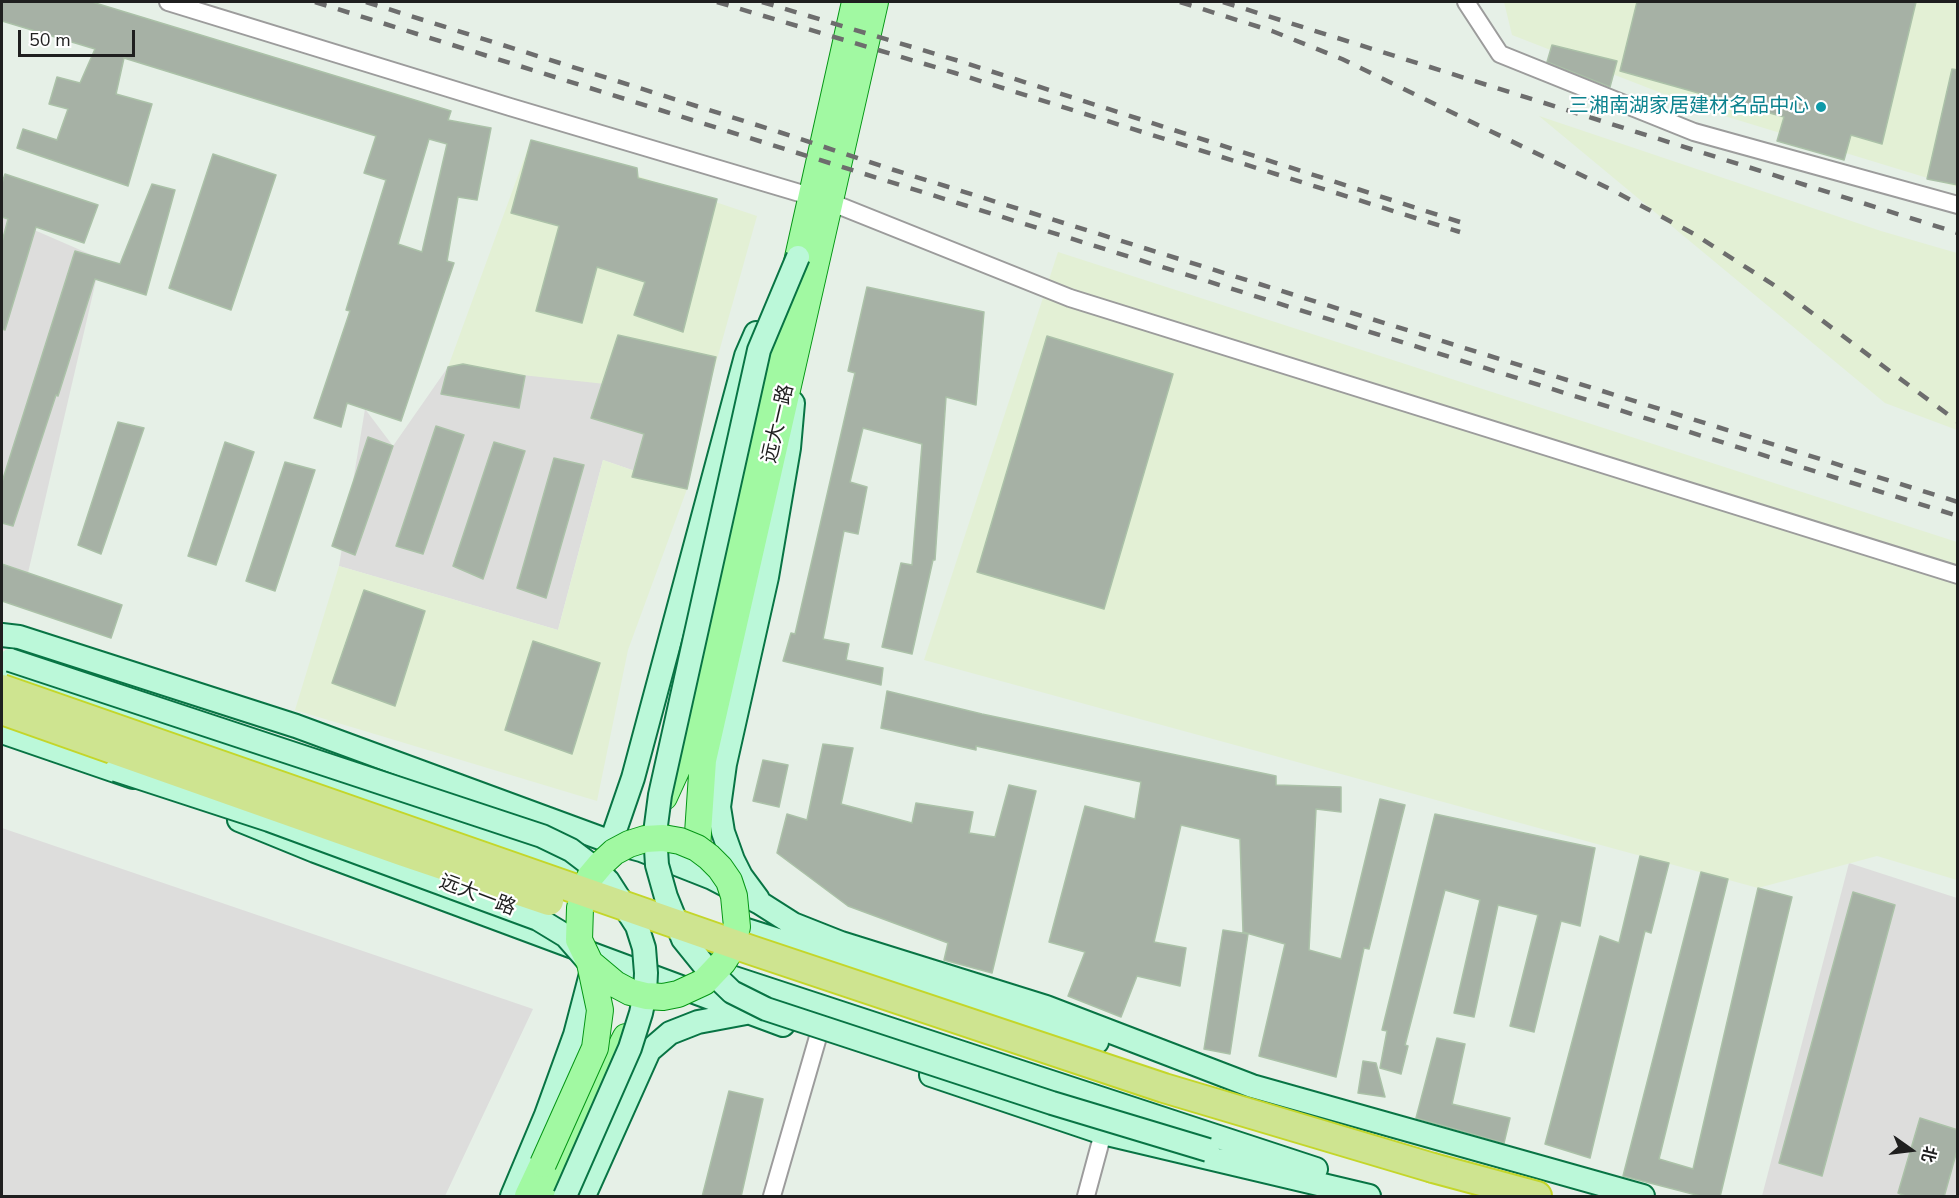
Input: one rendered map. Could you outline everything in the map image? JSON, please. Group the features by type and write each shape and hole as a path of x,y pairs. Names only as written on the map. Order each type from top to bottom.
{"highway":[{"path":"2,689 740,946 1141,1080 1537,1197"},
{"path":"2,710 404,852 1160,1104 1471,1197"}],"main road":[{"name":"远大一路","path":"697,848 703,760 800,333 817,202 855,2"},
{"name":"远大一路","path":"645,839 680,762 798,257 817,202 875,2"},
{"path":"611,842 633,778 746,356 817,202"},
{"path":"798,257 759,350 660,795 655,833 657,865 666,897 683,939 704,965 732,992 766,1009 1052,1102 1315,1182"},
{"path":"760,903 733,860 723,832 719,807 721,783 771,554 789,448 800,333"},
{"path":"2,635 19,637 296,726 611,842 682,865 760,903 792,924 841,943 1046,1007 1143,1051"},
{"path":"4,661 590,877"},
{"path":"4,661 542,836 571,850 596,869 608,881 637,926 644,948 645,993 630,1048 565,1197"},
{"name":"远大一路","path":"2,732 269,820 538,919 566,936 593,959 600,1010 595,1048 552,1167 550,1197"},
{"path":"663,838 680,841 697,848 709,857 729,881 734,896 737,927 730,951 716,972 692,989 663,997 630,992 615,984 579,940 580,908 590,877 614,852 645,839 663,838"},
{"path":"737,927 1252,1086 1643,1197"},
{"path":"593,959 1103,1133 1368,1196"},
{"path":"512,1197 546,1115 575,1035 593,959"},
{"path":"716,972 1323,1172 1368,1196"},
{"name":"远大一路","path":"528,1197 552,1167 624,1041 640,1018 663,997"},
{"path":"584,1197 649,1051 670,1033 698,1022 746,1013"}],"street":[{"path":"168,2 817,202 1070,298 1958,575"},
{"path":"1466,2 1500,54 1694,132 1958,206"},
{"path":"772,1197 818,1037"},
{"path":"1086,1197 1103,1133"}],"shaded area":[{"path":"1504,2 1957,2 1957,187 1705,110 1512,35"},
{"path":"1539,116 1881,231 1957,253 1957,430 1885,403"},
{"path":"531,140 757,216 707,395 448,367"},
{"path":"2,216 101,259 28,573 2,563"},
{"path":"1058,252 1957,542 1957,880 1877,856 1758,888 924,660"},
{"path":"448,367 712,378 687,489 603,460 558,630 339,566 365,409 393,446"},
{"path":"603,460 687,489 628,650 597,801 295,710 339,566 558,630"},
{"path":"2,828 533,1009 445,1196 2,1196"},
{"path":"1849,863 1957,898 1957,1196 1762,1196"}],"building":[{"path":"2,2 92,2 451,111 448,120 491,128 477,200 458,197 447,261 454,263 401,421 347,403 341,427 314,418 350,311 346,310 386,180 364,173 376,136 124,58 116,94 152,104 128,186 17,148 23,129 57,140 68,109 49,104 57,77 80,83 95,49 2,21","holes":["429,139 447,144 422,252 398,244"]},
{"name":"三湘南湖家居建材名品中心","path":"1637,2 1916,2 1882,144 1851,135 1844,160 1777,141 1784,117 1620,71"},
{"path":"1552,45 1617,61 1610,87 1547,62"},
{"path":"1952,69 1958,70 1958,185 1927,179"},
{"path":"531,140 637,168 638,178 717,199 683,332 634,315 645,282 597,267 582,323 536,311 559,226 511,213"},
{"path":"213,154 276,175 231,310 169,288"},
{"path":"5,174 98,205 84,243 36,227 5,330 2,329 2,242 8,219 2,217 2,183"},
{"path":"152,184 175,190 146,295 95,279 13,526 2,523 2,482 75,251 120,264"},
{"path":"867,287 984,312 976,405 946,397 935,560 933,560 912,654 882,647 901,563 912,565 922,444 863,428 850,482 867,487 858,534 844,531 823,639 849,644 846,660 883,668 881,685 783,661 791,633 795,634 855,373 848,371"},
{"path":"618,335 716,357 687,489 632,477 644,434 591,418"},
{"path":"1047,336 1173,374 1104,609 977,572"},
{"path":"463,364 525,376 519,408 441,394 448,367"},
{"path":"118,422 144,428 101,554 78,545"},
{"path":"436,426 464,435 423,554 396,546"},
{"path":"368,437 393,446 355,555 332,546"},
{"path":"225,442 254,452 216,565 188,556"},
{"path":"494,442 525,451 483,579 453,566"},
{"path":"554,458 584,465 546,598 517,588"},
{"path":"285,462 315,470 275,591 246,581"},
{"path":"2,564 122,605 111,638 2,601"},
{"path":"364,590 425,611 395,706 332,683"},
{"path":"533,641 600,663 572,754 505,730"},
{"path":"887,691 982,714 1276,776 1276,785 1341,787 1341,812 1316,809 1309,950 1341,959 1380,799 1405,805 1369,949 1364,948 1336,1077 1259,1056 1285,944 1243,932 1240,839 1181,825 1154,942 1186,948 1180,986 1137,976 1121,1017 1068,996 1085,952 1049,942 1085,806 1135,819 1141,782 976,746 976,750 881,728"},
{"path":"823,744 853,748 841,804 912,823 916,803 973,812 969,833 995,837 1009,785 1036,791 992,973 944,960 948,943 848,906 777,853 787,814 807,820"},
{"path":"763,760 788,765 779,807 753,801"},
{"path":"1435,814 1595,848 1580,926 1561,921 1534,1032 1510,1026 1538,915 1498,905 1474,1017 1454,1013 1480,900 1445,890 1405,1045 1408,1046 1401,1074 1380,1068 1387,1031 1382,1030"},
{"path":"1640,856 1669,863 1651,933 1645,931 1590,1158 1545,1144 1600,936 1619,943"},
{"path":"1701,872 1728,879 1659,1159 1693,1169 1758,888 1792,897 1720,1197 1704,1197 1623,1176"},
{"path":"1853,892 1895,905 1822,1176 1779,1163"},
{"path":"1223,930 1248,934 1230,1054 1204,1049"},
{"path":"1437,1038 1465,1044 1452,1104 1510,1118 1504,1143 1416,1118"},
{"path":"1363,1061 1376,1063 1385,1097 1358,1093"},
{"path":"729,1091 763,1099 741,1197 702,1197"},
{"path":"1920,1118 1958,1130 1958,1147 1944,1197 1908,1197 1898,1193"}],"railway":[{"path":"315,2 1958,516"},
{"path":"366,2 894,170 1958,502"},
{"path":"717,2 955,73 1460,232"},
{"path":"762,2 959,61 1460,222"},
{"path":"1180,2 1272,31 1342,59 1612,190 1694,234 1780,289 1958,422"},
{"path":"1223,2 1958,233"}],"place":[{"name":"三湘南湖家居建材名品中心","path":"1821,107"}]}
